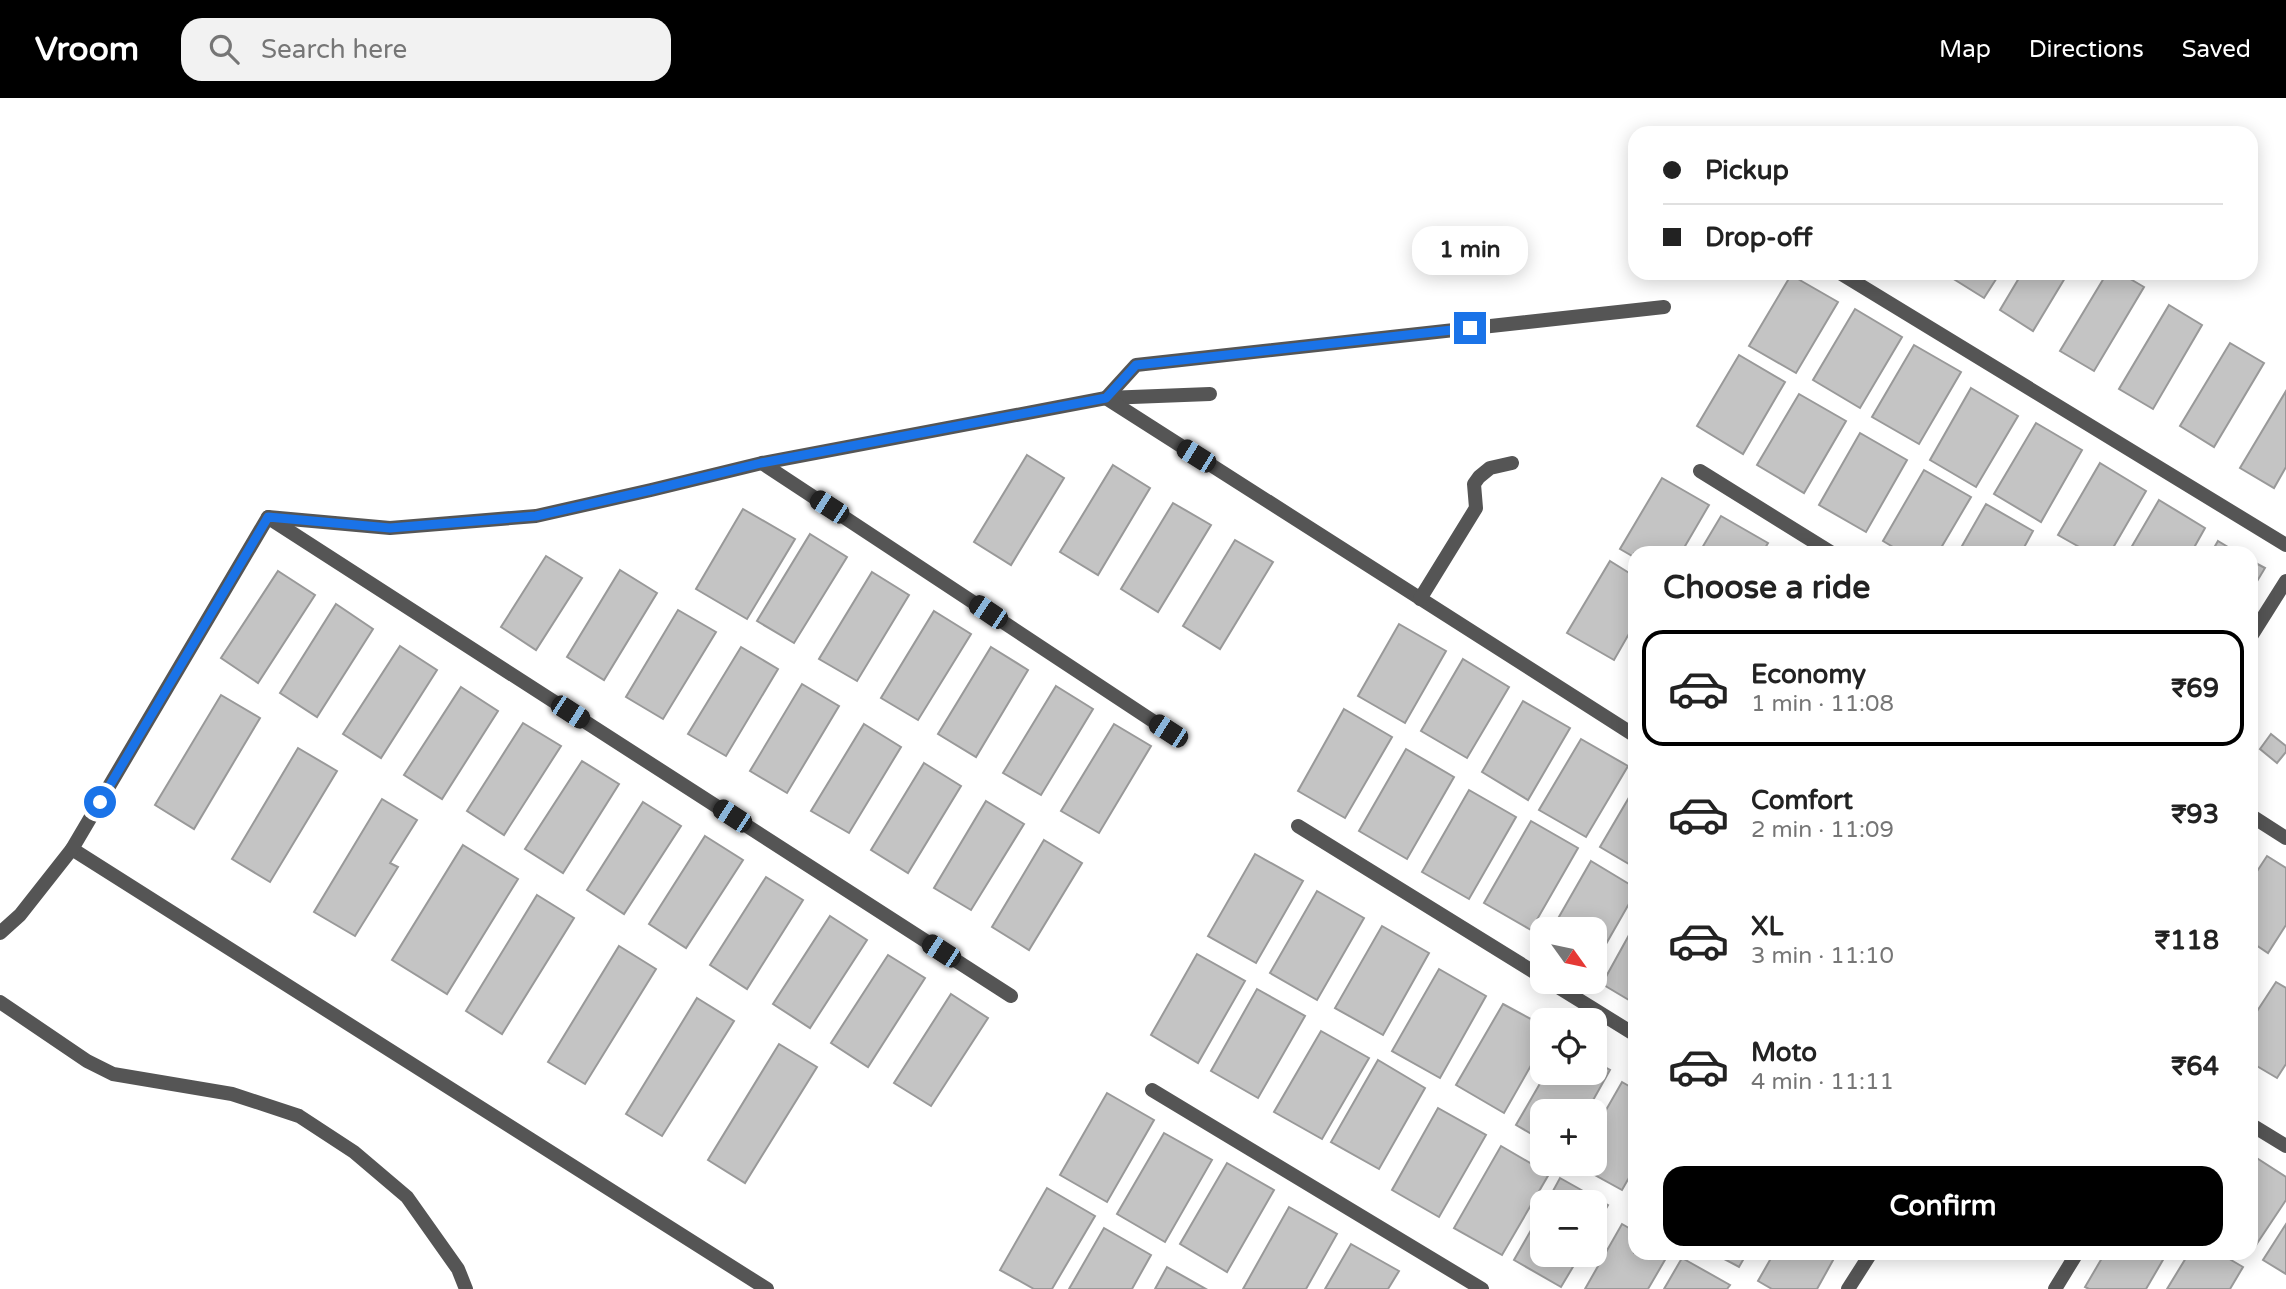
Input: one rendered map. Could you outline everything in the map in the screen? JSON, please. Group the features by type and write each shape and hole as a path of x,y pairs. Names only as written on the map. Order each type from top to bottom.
{"street":[{"path":"1851,280 2286,545"},
{"path":"1106,398 1136,365 1664,307"},
{"path":"268,517 390,528 536,516 761,463 1106,398 1210,394"},
{"path":"1106,398 1628,731"},
{"path":"761,463 1168,731"},
{"path":"1420,598 1476,508 1474,484 1490,468 1512,463"},
{"path":"1700,471 1821,546"},
{"path":"0,933 20,915 72,849 268,517"},
{"path":"268,517 1011,996"},
{"path":"2258,625 2286,581"},
{"path":"2258,820 2286,838"},
{"path":"1298,826 1530,970"},
{"path":"72,849 767,1289"},
{"path":"1569,994 1628,1030"},
{"path":"0,1002 87,1061 113,1074 232,1094 299,1116 354,1152 407,1197 458,1269 466,1289"},
{"path":"1152,1090 1482,1289"},
{"path":"2258,1129 2286,1146"},
{"path":"1848,1289 1867,1260"},
{"path":"2054,1289 2073,1260"}],"building":[{"path":"1788,280 1800,280 1838,302 1796,373 1749,346"},
{"path":"1955,280 1996,280 1984,298"},
{"path":"2018,280 2064,280 2033,331 2000,310"},
{"path":"2103,280 2132,280 2144,287 2094,371 2060,351"},
{"path":"2169,305 2202,325 2153,409 2119,389"},
{"path":"1855,309 1902,337 1860,408 1813,380"},
{"path":"2230,343 2264,363 2214,447 2180,426"},
{"path":"1914,345 1961,372 1919,444 1872,417"},
{"path":"1739,355 1785,382 1743,454 1697,426"},
{"path":"1971,388 2018,416 1976,487 1930,460"},
{"path":"2286,391 2286,467 2274,488 2240,468"},
{"path":"1799,394 1846,421 1804,493 1757,465"},
{"path":"2036,423 2082,450 2041,522 1994,494"},
{"path":"1860,433 1907,460 1866,532 1819,505"},
{"path":"1027,455 1064,478 1011,565 974,542"},
{"path":"2100,463 2146,491 2114,546 2078,546 2058,535"},
{"path":"1113,465 1150,488 1098,575 1060,552"},
{"path":"1924,470 1971,497 1942,546 1891,546 1883,541"},
{"path":"1662,478 1709,505 1685,546 1628,546 1628,554 1620,549"},
{"path":"2159,500 2205,528 2195,546 2132,546"},
{"path":"1173,503 1211,525 1158,612 1121,589"},
{"path":"1986,504 2033,531 2025,546 1962,546"},
{"path":"743,509 795,539 747,619 696,589"},
{"path":"1721,516 1768,543 1766,546 1703,546"},
{"path":"810,534 847,557 794,643 757,621"},
{"path":"1235,540 1273,562 1220,649 1183,626"},
{"path":"546,556 582,578 536,650 501,627"},
{"path":"1610,561 1628,572 1628,636 1614,660 1567,633"},
{"path":"2258,564 2265,568 2258,580"},
{"path":"620,570 657,593 604,680 567,657"},
{"path":"278,571 315,595 258,683 221,658"},
{"path":"872,572 909,595 857,681 819,659"},
{"path":"336,604 373,629 317,717 280,693"},
{"path":"678,610 716,632 663,719 626,697"},
{"path":"934,611 971,634 918,720 881,698"},
{"path":"1399,624 1446,651 1405,723 1358,696"},
{"path":"400,646 437,670 381,758 343,734"},
{"path":"741,647 778,669 726,756 688,734"},
{"path":"991,647 1028,670 976,757 938,734"},
{"path":"1463,659 1509,687 1467,758 1421,731"},
{"path":"802,684 839,706 787,793 750,771"},
{"path":"1056,686 1093,709 1041,795 1003,773"},
{"path":"461,687 498,711 442,799 404,775"},
{"path":"221,695 260,718 194,829 155,805"},
{"path":"1523,701 1570,728 1528,800 1482,772"},
{"path":"1344,709 1392,737 1345,818 1298,791"},
{"path":"523,723 561,746 504,835 467,811"},
{"path":"864,724 901,747 849,833 811,811"},
{"path":"1114,724 1151,746 1099,833 1061,811"},
{"path":"2271,734 2286,746 2286,752 2277,763 2260,749"},
{"path":"1581,739 1628,766 1586,837 1539,810"},
{"path":"298,748 337,771 270,882 232,859"},
{"path":"1406,749 1454,777 1407,859 1359,831"},
{"path":"582,761 619,784 563,873 525,849"},
{"path":"924,763 961,786 908,873 871,850"},
{"path":"1469,790 1516,817 1469,899 1422,872"},
{"path":"382,799 417,820 390,863 398,867 355,936 314,912"},
{"path":"1628,799 1628,863 1600,847"},
{"path":"986,801 1024,824 971,910 934,888"},
{"path":"643,802 681,826 624,914 587,890"},
{"path":"1531,821 1578,848 1538,917 1530,917 1530,929 1484,903"},
{"path":"705,836 743,860 686,948 649,924"},
{"path":"1044,840 1082,863 1029,950 992,927"},
{"path":"463,845 518,879 447,994 392,960"},
{"path":"1255,854 1303,881 1256,963 1208,936"},
{"path":"2267,856 2286,868 2286,925 2268,953 2258,946 2258,870"},
{"path":"1591,861 1628,883 1628,906 1607,942 1607,917 1559,917"},
{"path":"766,877 803,900 747,989 710,965"},
{"path":"1317,891 1364,918 1317,1000 1270,973"},
{"path":"537,895 574,918 502,1034 466,1011"},
{"path":"830,916 867,940 810,1028 773,1004"},
{"path":"1382,926 1429,953 1383,1035 1335,1008"},
{"path":"1628,937 1628,999 1607,987 1607,975"},
{"path":"619,946 656,969 585,1084 548,1062"},
{"path":"1197,954 1245,981 1198,1063 1151,1035"},
{"path":"888,955 925,978 868,1067 831,1043"},
{"path":"1439,969 1486,996 1440,1078 1392,1051"},
{"path":"2276,982 2286,988 2286,1064 2277,1078 2258,1067 2258,1010"},
{"path":"1257,989 1305,1016 1258,1098 1211,1071"},
{"path":"951,994 988,1018 931,1106 894,1083"},
{"path":"697,998 734,1021 662,1136 626,1114"},
{"path":"1503,1004 1530,1019 1530,1067 1504,1113 1456,1085"},
{"path":"1321,1031 1369,1058 1322,1139 1274,1112"},
{"path":"779,1044 817,1067 745,1183 708,1160"},
{"path":"1378,1060 1425,1088 1379,1169 1331,1142"},
{"path":"1622,1082 1628,1086 1628,1180 1622,1190 1597,1176 1607,1176 1607,1108"},
{"path":"1539,1085 1602,1085 1594,1099 1531,1099"},
{"path":"1107,1093 1154,1120 1107,1202 1060,1175"},
{"path":"1530,1101 1530,1133 1516,1125"},
{"path":"1438,1108 1486,1135 1439,1217 1392,1190"},
{"path":"1164,1133 1212,1160 1165,1242 1117,1214"},
{"path":"1501,1146 1530,1163 1530,1176 1548,1176 1540,1190 1530,1190 1530,1207 1502,1255 1454,1228"},
{"path":"2258,1159 2286,1177 2286,1200 2258,1242"},
{"path":"1227,1163 1274,1190 1227,1272 1180,1244"},
{"path":"1560,1178 1581,1190 1554,1190"},
{"path":"1047,1188 1095,1216 1052,1289 1034,1289 1000,1270"},
{"path":"1289,1207 1337,1234 1306,1289 1243,1289"},
{"path":"1622,1224 1628,1228 1628,1260 1665,1260 1648,1289 1585,1289 1598,1267 1607,1267 1607,1250"},
{"path":"2286,1224 2286,1274 2263,1260"},
{"path":"1104,1228 1151,1255 1132,1289 1069,1289"},
{"path":"1530,1232 1530,1267 1573,1267 1561,1287 1514,1260"},
{"path":"1351,1244 1399,1271 1388,1289 1325,1289"},
{"path":"1681,1260 1686,1260 1730,1285 1727,1289 1664,1289"},
{"path":"1726,1260 1743,1260 1739,1267"},
{"path":"1770,1260 1833,1260 1817,1289 1772,1289 1758,1281"},
{"path":"2101,1260 2163,1260 2146,1289 2085,1287"},
{"path":"2185,1260 2231,1260 2243,1267 2230,1289 2167,1289"},
{"path":"1167,1267 1206,1289 1155,1289"}],"route":[{"path":"100,802 268,517 390,528 536,516 761,463 1106,398 1136,365 1470,328"}]}
